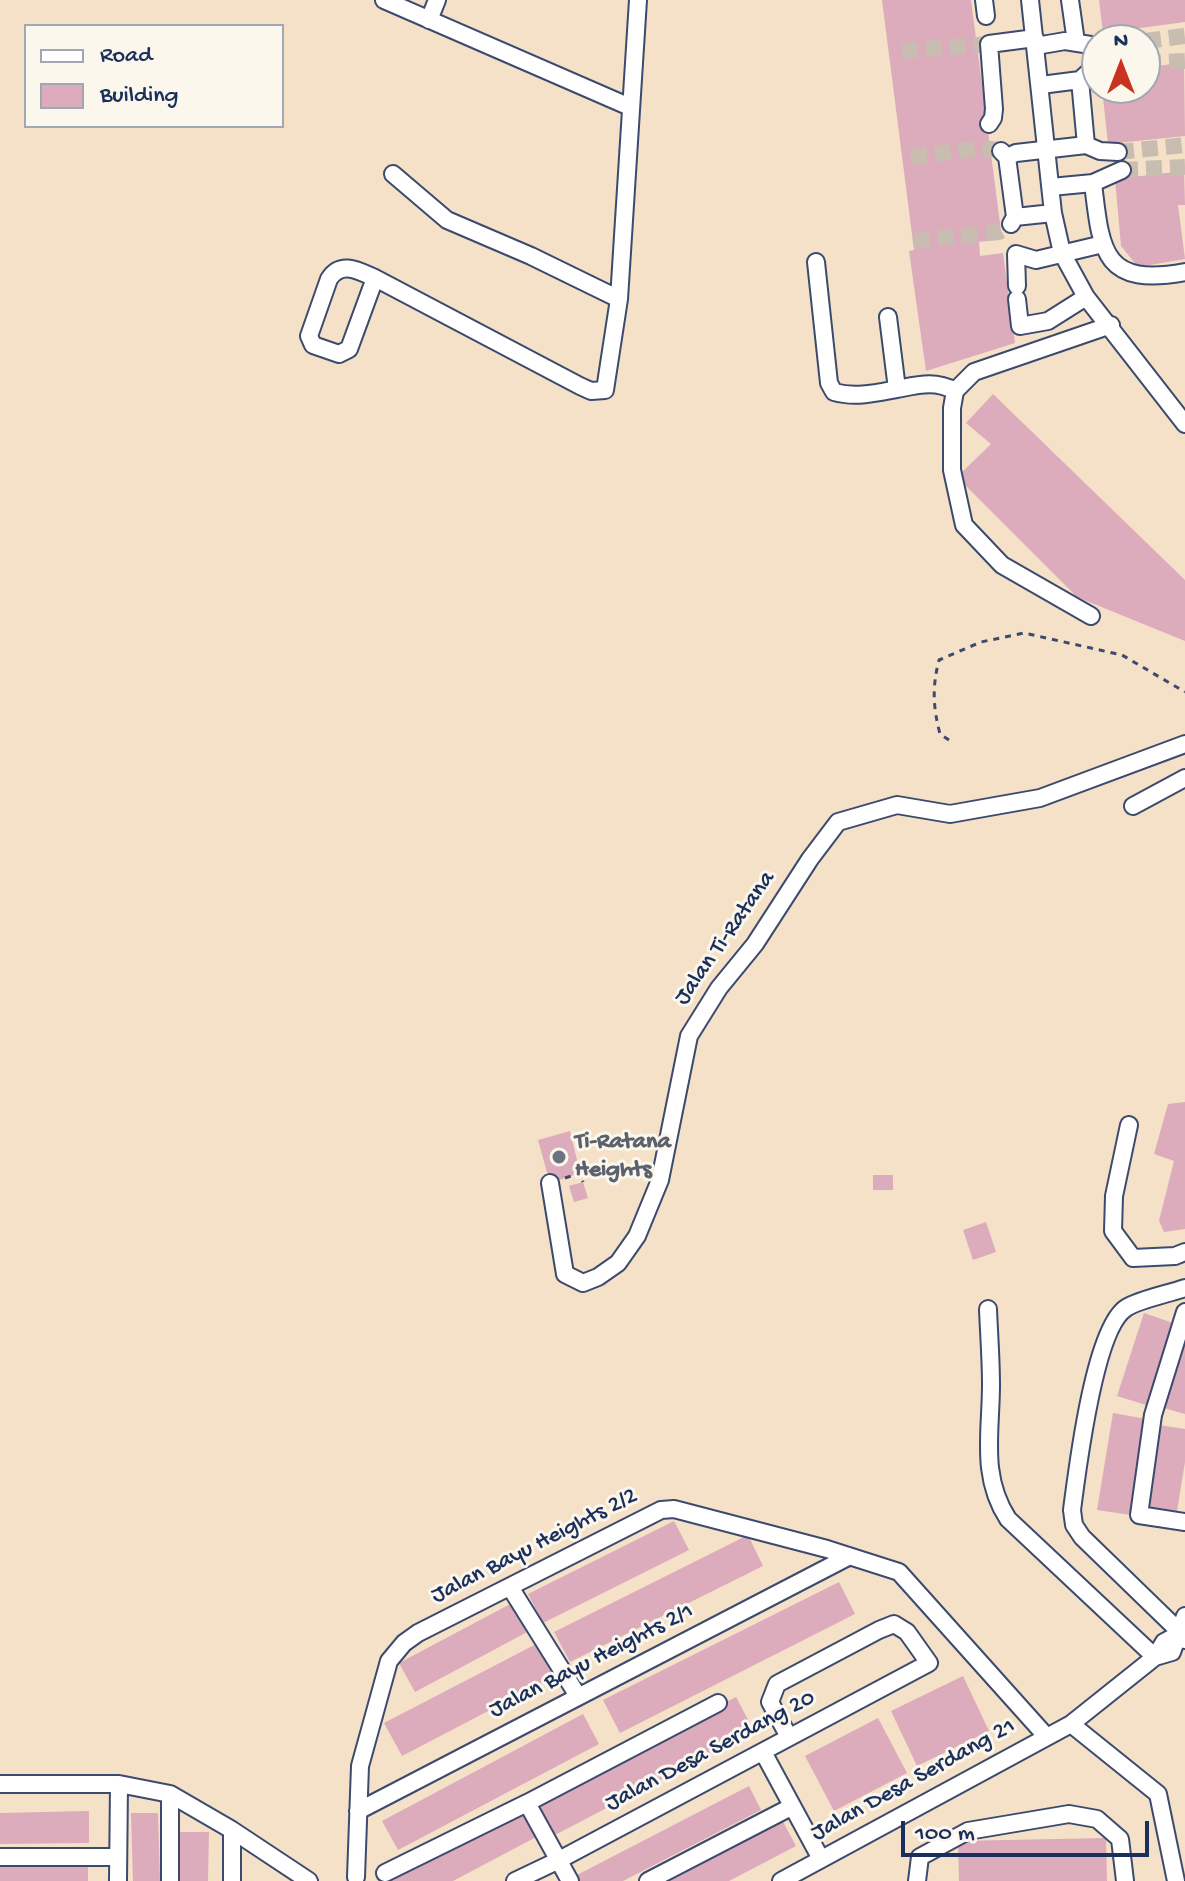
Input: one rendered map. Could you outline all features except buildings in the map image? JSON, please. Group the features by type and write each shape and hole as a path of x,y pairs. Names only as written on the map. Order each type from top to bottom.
{"street":[{"path":"384,0 630,107"},
{"path":"429,20 437,0"},
{"path":"375,278 349,349 339,354 313,345 309,336 334,272 343,267 375,278 568,380 598,393 605,390 619,299 638,0"},
{"path":"1030,0 1053,213 1062,253 1086,297 1111,325 1185,424"},
{"path":"1070,0 1076,42"},
{"path":"989,124 994,109 989,44 1081,44"},
{"path":"1041,85 1085,75 1086,145"},
{"path":"1053,213 1012,222 1003,153 1086,145 1100,151 1118,152"},
{"path":"1051,187 1093,183 1122,170"},
{"path":"393,174 447,220 619,299"},
{"path":"1093,183 1103,244 1111,262 1131,274 1185,272"},
{"path":"1086,297 1048,321 1020,326 1016,254 1036,260 1103,244"},
{"path":"816,262 829,383 834,392 870,394 926,383 943,384 955,391"},
{"path":"888,317 897,389"},
{"path":"1091,616 1002,565 964,525 952,470 952,408 955,391 974,372 1111,325"},
{"name":"Jalan Ti-Ratana","path":"550,1183 565,1274 583,1283 598,1277 618,1263 637,1236 660,1180 689,1036 719,988 755,944 838,822 897,805 950,814 1040,798 1185,744"},
{"path":"1133,806 1184,781"},
{"path":"1129,1125 1114,1196 1113,1231 1133,1258 1175,1256 1185,1252"},
{"path":"1184,1630 1082,1537 1074,1525 1072,1510 1088,1402 1110,1332 1125,1309 1185,1288"},
{"path":"988,1309 991,1385 988,1447 995,1499 1008,1519 1155,1657"},
{"path":"1185,1312 1153,1415 1139,1515 1185,1522"},
{"name":"Jalan Bayu Heights 2/2","path":"356,1877 360,1766 389,1661 404,1643 418,1633 661,1510 674,1509 827,1549 899,1572 1046,1736"},
{"name":"Jalan Bayu Heights 2/1","path":"358,1811 848,1557"},
{"path":"510,1587 578,1696"},
{"name":"Jalan Desa Serdang 20","path":"515,1881 559,1860 929,1663 907,1632 894,1624 879,1630 777,1684 770,1702 789,1737"},
{"name":"Jalan Desa Serdang 21","path":"781,1881 1071,1724 1155,1657 1172,1652 1184,1630"},
{"path":"385,1873 718,1703"},
{"path":"1071,1724 1158,1794 1176,1881"},
{"path":"763,1752 821,1859"},
{"path":"0,1784 119,1784 170,1794 232,1830 300,1878"},
{"path":"118,1881 119,1784"},
{"path":"170,1794 170,1881"},
{"path":"527,1803 570,1881"},
{"path":"648,1881 791,1807"},
{"path":"917,1881 920,1857 968,1831 1069,1814 1097,1819 1120,1839 1125,1881"},
{"path":"232,1830 232,1881"},
{"path":"0,1857 118,1857"}],"path":[{"path":"949,740 940,734 933,707 933,684 939,660 981,642 1024,633 1122,655 1185,692"},
{"path":"550,1183 580,1173 583,1182"}],"tunnel":[{"path":"1161,39 1185,36"},
{"path":"902,51 989,44"},
{"path":"1161,62 1185,61"},
{"path":"1118,152 1185,145"},
{"path":"911,157 982,148 999,150"},
{"path":"1122,170 1185,167"},
{"path":"914,241 999,232 1010,226"}],"place":[{"name":"Ti-Ratana Heights","path":"559,1157"}]}
